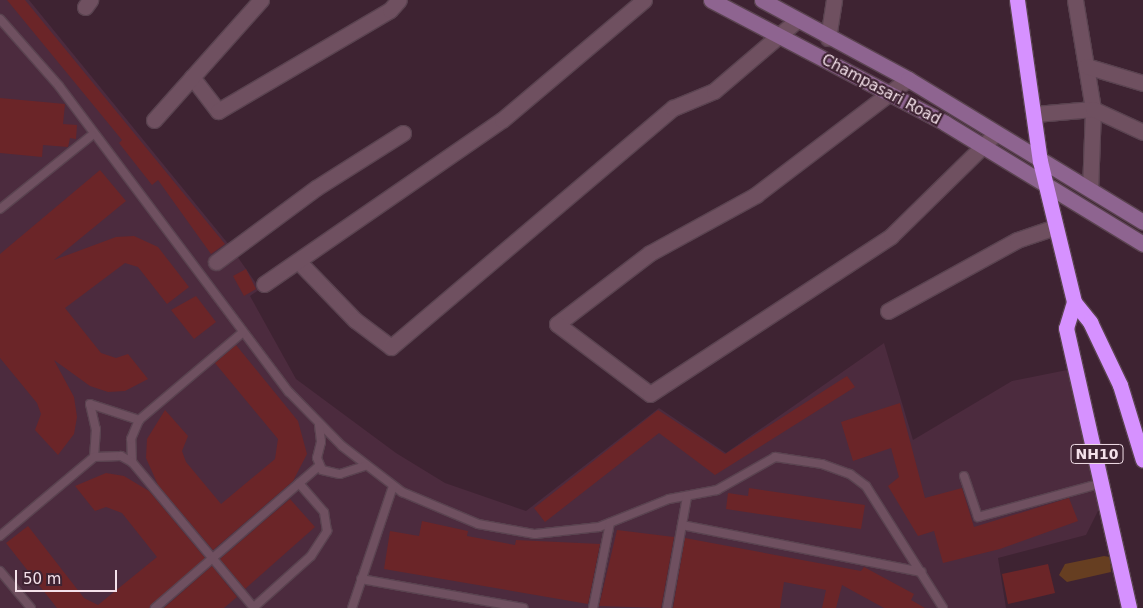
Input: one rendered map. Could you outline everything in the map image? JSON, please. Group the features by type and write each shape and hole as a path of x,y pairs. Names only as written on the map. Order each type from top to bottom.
{"highway":[{"name":"NH10","path":"1017,0 1035,114 1040,161 1074,302 1090,322 1120,385 1143,460"},
{"name":"NH10","path":"1074,302 1066,328 1104,483 1129,608"}],"main road":[{"name":"Champasari Road","path":"711,0 777,37 889,93 1143,244"},
{"name":"Champasari Road","path":"762,0 828,38 908,79 994,135 1090,189 1143,222"}],"street":[{"path":"154,120 261,0"},
{"path":"192,77 218,111 390,10 399,0"},
{"path":"264,284 502,120 644,0"},
{"path":"828,38 834,0"},
{"path":"1074,0 1093,109 1090,189"},
{"path":"298,260 355,320 392,347 673,108 714,91 797,20"},
{"path":"1086,66 1143,83"},
{"path":"908,79 756,195 650,253 558,324 650,394 891,236 994,135"},
{"path":"1035,114 1093,109 1143,132"},
{"path":"216,262 316,188 403,133"},
{"path":"888,310 1017,240 1055,226"}],"lane":[{"path":"0,19 42,64 92,135 243,332 319,426 365,466 393,486 497,530 535,534 610,523 669,500 716,490 775,457 838,468 866,486 943,608"},
{"path":"0,209 92,135"},
{"path":"132,462 131,439 139,420 243,332"},
{"path":"94,457 96,429 90,404 139,420"},
{"path":"155,608 319,466 319,426"},
{"path":"0,536 94,457 115,455 132,462 253,608 311,556 327,531 324,512 299,483"},
{"path":"319,466 332,474 365,466"},
{"path":"964,476 978,517 1104,483"},
{"path":"352,608 393,486"},
{"path":"667,608 687,497"},
{"path":"594,608 610,523"},
{"path":"682,525 921,572"},
{"path":"0,571 31,608"},
{"path":"362,579 522,608"}],"shaded area":[{"path":"0,0 29,0 230,246 260,289 250,296 296,379 396,453 445,483 526,511 659,408 726,453 884,343 913,440 1012,381 1067,370 1099,509 1086,535 998,558 1006,608 0,608"},
{"path":"1104,556 1110,557 1111,572 1067,582 1059,575 1065,564"}],"building":[{"path":"7,0 25,0 225,244 211,254 158,180 152,185 119,143 122,140"},
{"path":"0,98 65,104 63,124 77,125 76,139 70,138 68,147 43,145 42,157 0,153"},
{"path":"100,170 126,201 54,260 116,237 134,236 158,247 189,287 167,304 138,267 125,263 65,308 101,353 116,358 128,354 148,379 125,391 108,392 90,386 54,360 74,397 77,417 74,434 58,455 35,430 41,414 37,403 0,358 0,254"},
{"path":"246,269 256,289 244,296 233,276"},
{"path":"196,296 216,322 194,339 171,310"},
{"path":"236,345 298,421 307,454 293,481 213,550 158,485 146,458 147,439 165,410 188,436 182,451 186,462 221,504 275,459 278,439 215,363"},
{"path":"847,376 855,387 715,475 659,433 545,522 534,508 658,410 725,454"},
{"path":"900,403 925,498 962,488 974,527 1069,498 1078,521 1000,549 943,563 934,531 918,536 888,486 899,477 891,448 853,461 841,422"},
{"path":"106,473 124,476 149,491 205,558 149,608 57,608 6,543 28,526 84,598 98,605 157,557 122,513 106,507 95,511 75,486"},
{"path":"749,488 865,505 861,529 726,509 728,493 748,496"},
{"path":"290,499 315,527 245,589 220,559"},
{"path":"422,521 468,531 467,536 515,545 516,540 600,544 588,604 384,569 390,531 419,536"},
{"path":"617,530 674,537 661,608 599,606"},
{"path":"685,538 861,571 864,567 914,594 911,600 925,608 884,608 842,585 836,608 822,608 826,590 784,582 780,608 673,608"},
{"path":"1048,564 1055,593 1008,604 1002,574"},
{"path":"212,566 237,597 224,608 164,608"}]}
